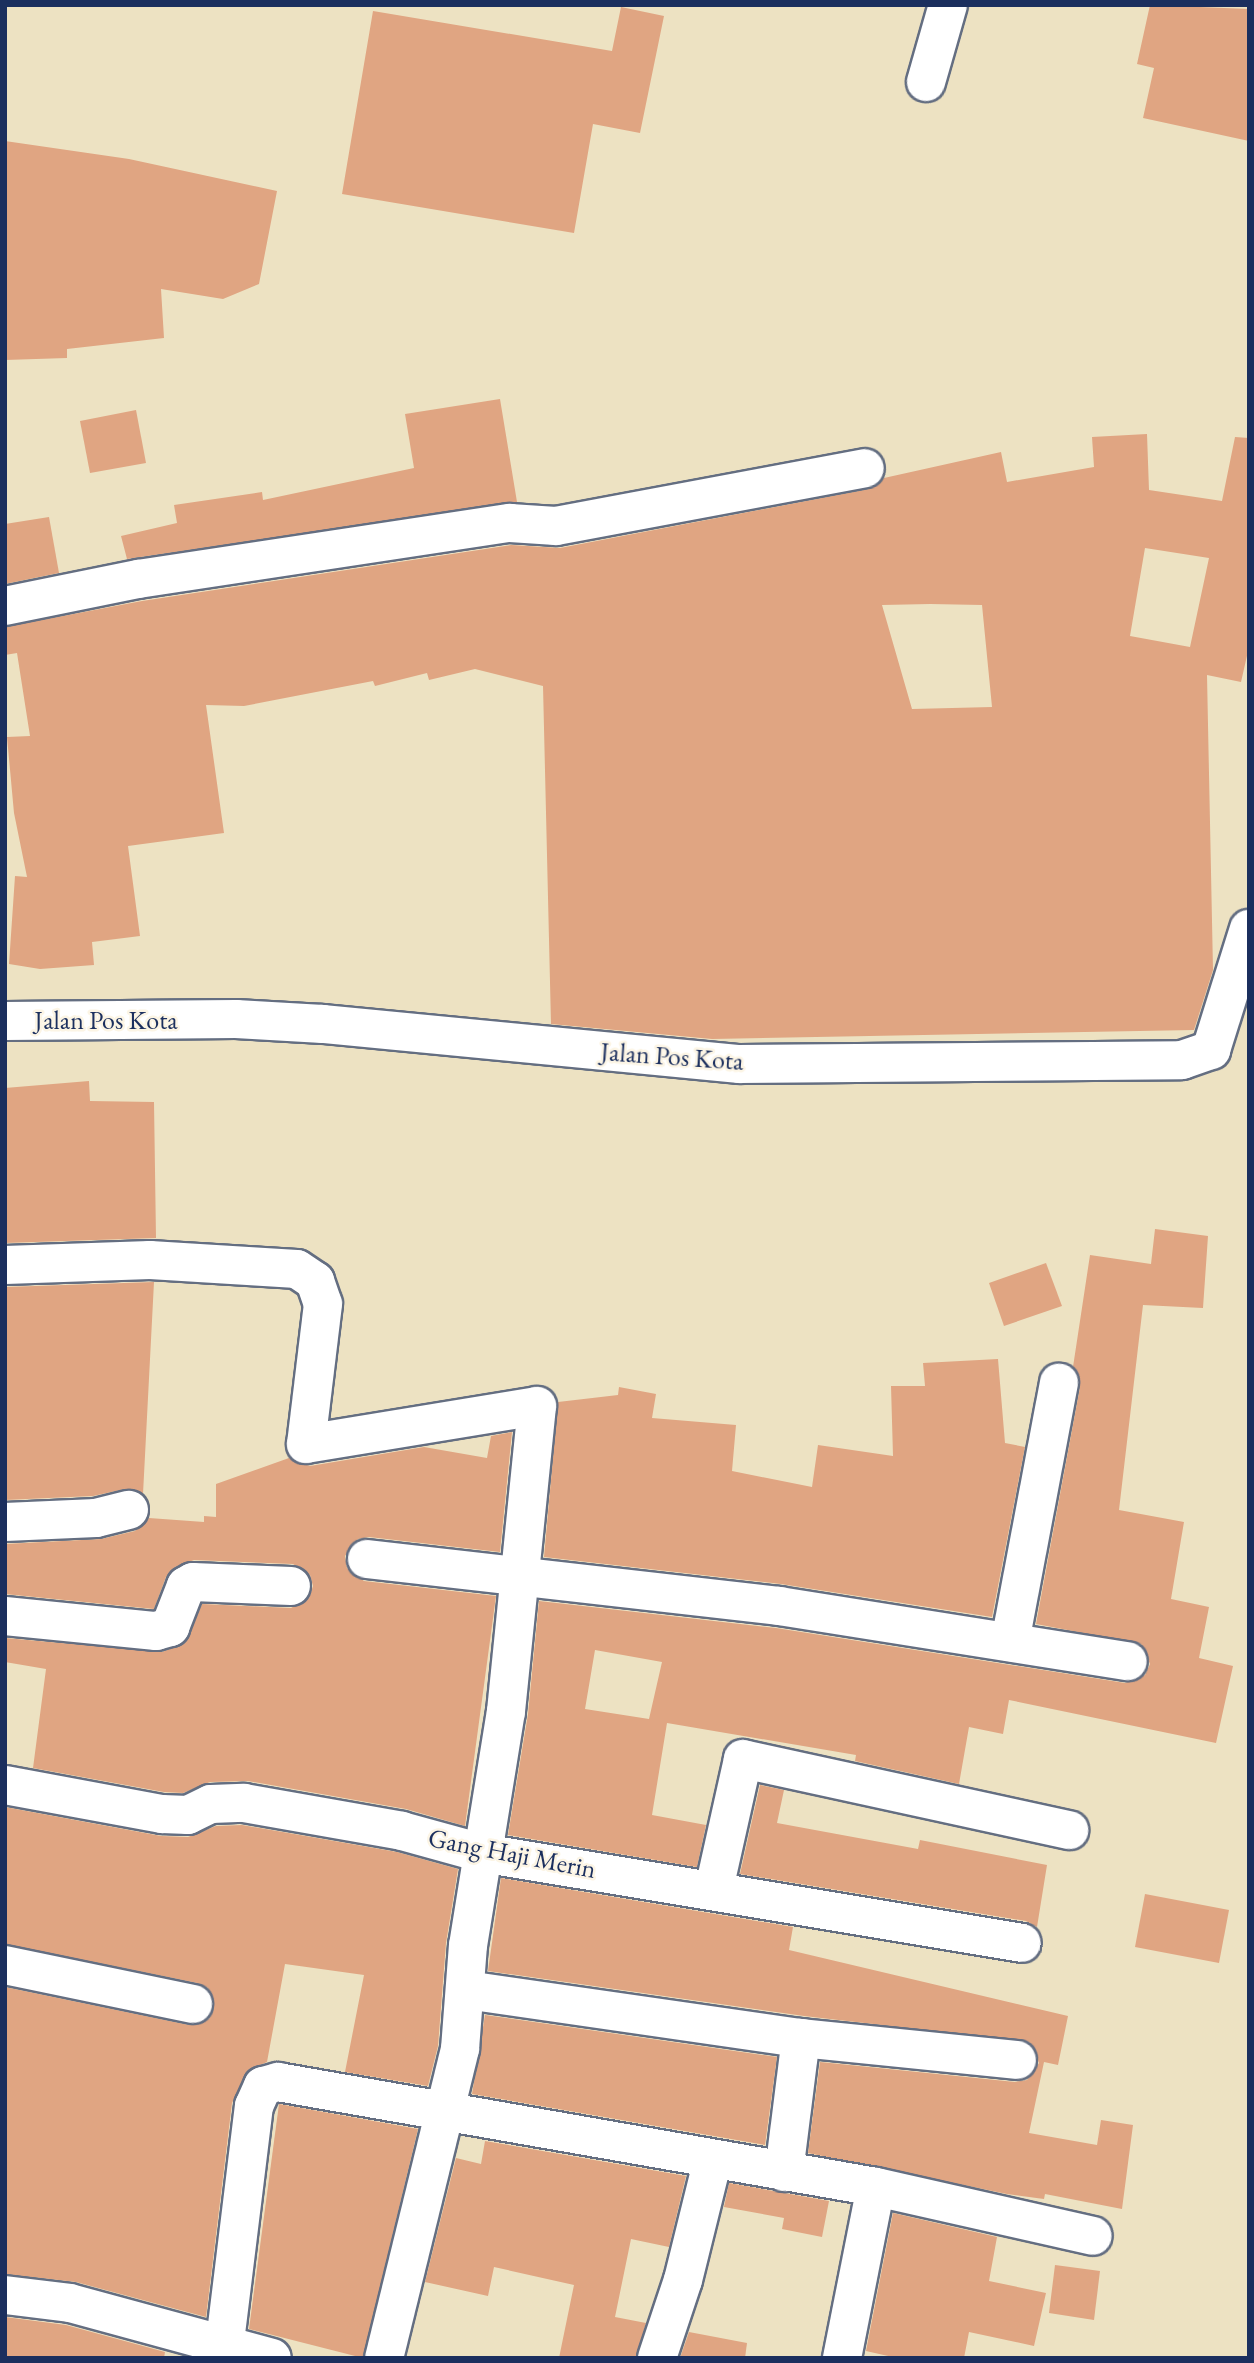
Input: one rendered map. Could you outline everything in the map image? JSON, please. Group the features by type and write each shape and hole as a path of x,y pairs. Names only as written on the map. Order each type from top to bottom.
{"street":[{"path":"926,82 948,5"},
{"path":"5,606 138,579 510,523 567,524 865,468"},
{"name":"Jalan Pos Kota","path":"5,1021 236,1019 323,1024 739,1064 1182,1060 1211,1050 1249,929"},
{"path":"5,1265 150,1260 297,1269 315,1281 323,1304 306,1444 537,1406 531,1494 517,1579 506,1711 481,1853 466,1990 446,2114 384,2358"},
{"path":"1010,1642 1059,1382"},
{"path":"5,1522 96,1518 129,1510"},
{"path":"367,1559 517,1579 675,1592 1128,1661"},
{"path":"5,1616 156,1631 170,1627 186,1586 193,1582 291,1586"},
{"path":"714,1889 743,1759 1069,1830"},
{"name":"Gang Haji Merin","path":"5,1785 163,1814 188,1815 211,1804 244,1803 402,1831 481,1853 714,1889 1022,1943"},
{"path":"5,1965 193,2004"},
{"path":"466,1990 801,2038 1017,2060"},
{"path":"784,2172 801,2038"},
{"path":"224,2352 254,2106 262,2086 278,2082 446,2114 876,2187 1093,2236"},
{"path":"657,2358 683,2280 713,2158"},
{"path":"842,2358 876,2187"},
{"path":"5,2295 70,2303 224,2352 272,2358"}],"building":[{"path":"1150,5 1249,9 1249,141 1143,118 1154,68 1137,64"},
{"path":"621,7 664,16 640,133 593,124 574,233 342,194 373,11 612,51"},
{"path":"5,141 129,159 277,191 259,284 223,299 161,289 164,338 67,349 67,358 5,360"},
{"path":"500,399 517,502 127,559 121,536 177,523 174,505 262,492 263,500 414,468 405,414"},
{"path":"136,410 146,463 90,473 80,421"},
{"path":"1147,434 1149,490 1222,501 1235,437 1249,438 1249,647 1241,682 1207,675 1213,970 1194,1030 712,1039 551,1024 543,686 475,669 429,680 427,673 375,686 373,681 244,706 206,705 224,833 128,846 140,936 92,942 94,965 40,969 9,964 15,876 27,877 14,813 7,737 30,736 17,653 5,655 5,627 142,601 511,545 560,548 869,489 884,478 1001,452 1007,482 1094,467 1092,437","holes":["1145,548 1209,558 1190,647 1130,636","882,605 982,605 992,707 912,709"]},
{"path":"49,517 59,573 5,584 5,524"},
{"path":"89,1081 90,1101 154,1102 156,1238 5,1243 5,1088"},
{"path":"1155,1229 1208,1236 1203,1308 1143,1305 1119,1510 1184,1522 1171,1599 1209,1607 1199,1658 1233,1666 1216,1743 1009,1700 1003,1734 969,1727 959,1784 855,1761 856,1755 667,1723 652,1815 706,1825 697,1867 508,1835 528,1714 539,1601 776,1628 1125,1683 1145,1675 1150,1664 1141,1644 1036,1624 1080,1387 1073,1367 1090,1255 1151,1264","holes":["595,1650 662,1662 649,1719 585,1709"]},
{"path":"1046,1263 1062,1306 1004,1326 989,1283"},
{"path":"154,1282 143,1494 125,1489 93,1496 5,1500 5,1287"},
{"path":"998,1359 1005,1443 1025,1447 992,1617 781,1584 544,1557 558,1402 618,1395 619,1387 656,1394 652,1418 736,1425 732,1471 812,1487 818,1445 893,1456 891,1386 925,1386 923,1363"},
{"path":"512,1432 500,1552 369,1537 358,1539 345,1556 347,1568 364,1581 496,1596 465,1826 406,1809 248,1781 210,1782 183,1793 164,1792 33,1768 46,1669 5,1662 5,1638 162,1652 185,1643 202,1604 291,1608 309,1598 313,1586 310,1575 293,1564 194,1560 175,1567 166,1577 154,1609 5,1594 5,1544 101,1539 135,1531 149,1518 204,1522 204,1516 216,1517 216,1484 289,1458 310,1466 424,1447 487,1458 491,1436"},
{"path":"760,1785 784,1790 777,1823 918,1849 920,1840 1047,1865 1037,1927 1026,1921 740,1874"},
{"path":"5,1807 161,1836 188,1837 216,1826 242,1825 397,1852 458,1869 446,1943 438,2046 428,2086 345,2072 364,1975 285,1964 267,2062 248,2070 232,2103 206,2317 76,2282 5,2274 5,1987 189,2025 209,2019 214,2008 208,1988 197,1983 5,1944"},
{"path":"501,1878 793,1927 789,1950 1068,2016 1058,2065 1044,2062 1029,2133 1097,2145 1101,2120 1133,2125 1122,2209 1045,2194 1044,2199 1007,2194 808,2153 820,2062 1015,2082 1027,2080 1039,2063 1029,2042 804,2016 488,1971"},
{"path":"1145,1894 1229,1910 1219,1963 1135,1947"},
{"path":"485,2015 777,2057 765,2145 472,2094"},
{"path":"279,2104 418,2129 363,2358 249,2329"},
{"path":"485,2141 686,2176 669,2247 631,2239 615,2317 646,2323 636,2358 559,2358 574,2285 494,2267 488,2296 425,2282 456,2158 481,2164"},
{"path":"729,2183 829,2201 822,2237 782,2229 784,2218 724,2207"},
{"path":"893,2213 997,2237 989,2281 1046,2293 1034,2346 969,2332 964,2358 897,2358 866,2351"},
{"path":"1055,2265 1100,2271 1094,2320 1049,2313"},
{"path":"5,2317 66,2325 165,2352 164,2358 5,2358"},
{"path":"689,2332 747,2343 745,2358 680,2358"}]}
